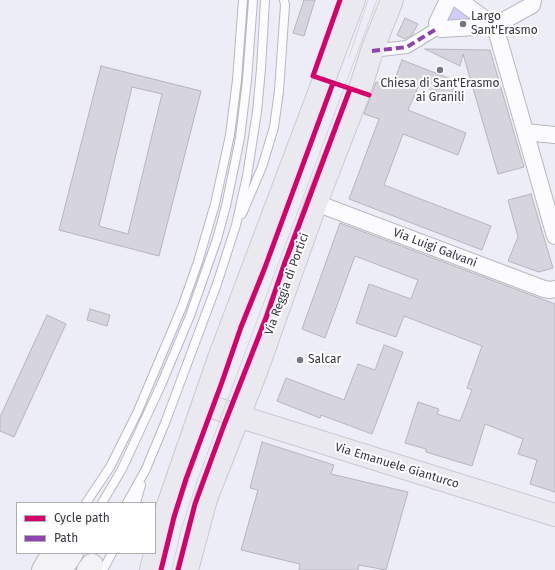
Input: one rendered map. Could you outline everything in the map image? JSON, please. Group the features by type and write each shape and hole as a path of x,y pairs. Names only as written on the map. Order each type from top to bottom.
{"main road":[{"path":"156,550 166,511 219,358 354,0"},
{"name":"Via Reggia di Portici","path":"187,570 206,499 256,372 316,203 359,92 372,51 392,0"},
{"name":"Via Emanuele Gianturco","path":"204,404 555,515"},
{"path":"43,570 52,554"},
{"path":"61,570 71,554"},
{"path":"151,570 155,554"}],"street":[{"path":"438,28 438,23 448,0"},
{"path":"459,0 494,26 555,236"},
{"path":"372,51 407,47 438,28 494,26 532,5 533,0"},
{"path":"525,132 555,135"},
{"name":"Via Luigi Galvani","path":"316,203 544,289 550,290 555,288"}],"lane":[{"path":"87,502 110,467 138,413 182,307 198,262 215,204 230,135 237,80 243,0"},
{"path":"103,502 122,469 161,385 190,316 217,239 226,206 240,138 247,80 253,0"},
{"path":"136,502 146,469 165,423 217,284 236,226 247,176 257,112 262,69 265,0"},
{"path":"236,226 262,167 274,127 279,83 285,5 284,0"},
{"path":"128,502 146,469"},
{"path":"95,566 111,554"}],"shaded area":[{"path":"454,3 475,20 448,21"}],"building":[{"path":"304,0 315,0 304,36 293,33"},
{"path":"405,18 418,24 412,35 405,39 397,35"},
{"path":"425,49 490,50 524,167 498,174 463,54 460,66"},
{"path":"402,60 456,81 451,96 443,98 420,83 408,110 466,133 458,155 403,134 384,185 491,226 482,250 349,199 379,119 364,114 376,82 392,87"},
{"path":"101,66 201,91 159,256 59,230","holes":["132,87 162,94 128,234 99,226"]},
{"path":"531,194 553,268 539,272 508,261 518,237 508,200"},
{"path":"340,223 555,304 555,492 530,484 537,460 518,454 523,439 485,424 472,466 426,452 426,449 405,443 418,402 439,409 437,414 460,421 472,390 467,388 482,346 404,316 396,337 356,323 369,284 411,299 418,280 355,256 325,338 302,329"},
{"path":"90,309 110,315 107,326 87,320"},
{"path":"47,315 66,324 14,437 0,431 0,417"},
{"path":"384,345 403,352 372,434 321,415 320,418 277,401 286,378 344,400 358,364 375,370"},
{"path":"262,442 334,465 331,474 408,492 386,570 359,565 358,570 299,570 300,564 241,550 258,490 250,488"}],"tram line":[{"path":"349,57 368,0"},
{"path":"172,570 181,530 199,476 377,0"}],"marked path":[{"path":"372,51 407,47 438,28"}],"cycle path":[{"path":"340,0 313,76 369,95"},
{"path":"161,570 174,517 186,479 241,327 264,270 333,83"},
{"path":"178,570 195,504 266,318 284,265 350,89"}],"place":[{"name":"Largo Sant'Erasmo","path":"463,24"},
{"name":"Chiesa di Sant'Erasmo ai Granili","path":"440,70"},
{"name":"Salcar","path":"300,360"}]}
